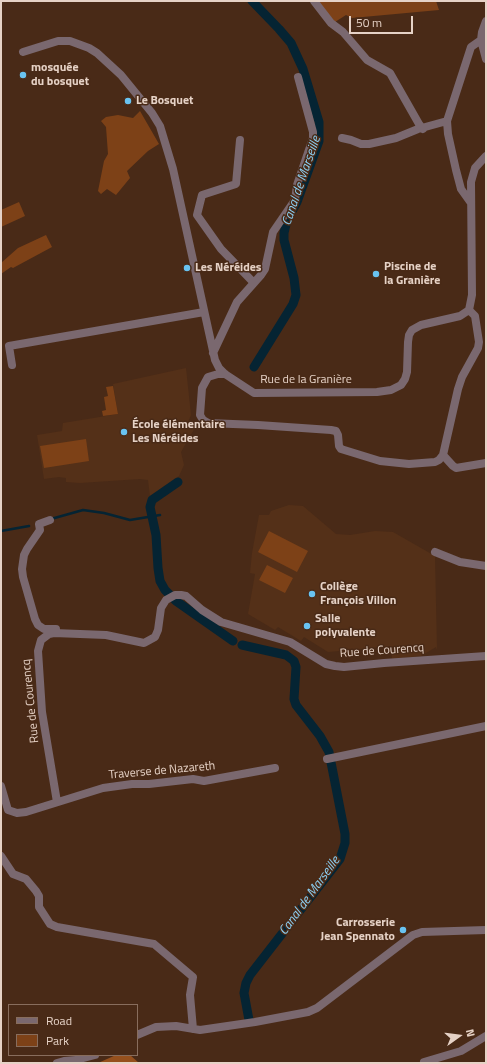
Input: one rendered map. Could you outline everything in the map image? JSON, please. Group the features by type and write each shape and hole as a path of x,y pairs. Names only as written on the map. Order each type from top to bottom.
{"street":[{"path":"314,1 331,23 343,32 367,60 390,73 418,124 423,129"},
{"path":"486,21 481,40 486,59"},
{"path":"471,204 461,189 448,134 447,122 471,47 481,40"},
{"name":"Rue de la Granière","path":"24,52 58,41 70,41 89,48 120,75 152,113 160,126 173,169 213,353 219,368 225,374 254,392 377,392 391,390 402,384 405,379 407,372 409,335 412,330 421,325 460,316 469,310"},
{"path":"213,353 237,302 265,269 273,232 295,200 297,185 313,138 308,112 298,77"},
{"path":"342,138 361,144 369,144 396,138 418,129 447,122"},
{"path":"240,140 236,184 202,195 197,215 221,249 254,283"},
{"path":"225,374 218,374 208,377 202,388 200,415 203,420 208,423 265,425 331,430 336,431 341,449 380,461 409,464 435,462 439,460 442,455 462,377 478,348 479,342 475,316 469,310 472,295 471,182 475,168 486,156"},
{"path":"12,365 9,346 204,312"},
{"path":"442,455 456,468 486,463"},
{"path":"50,520 38,524 40,530 24,555 22,568 23,577 35,620 44,630 57,629 61,633"},
{"path":"435,552 460,562 486,566"},
{"name":"Rue de Courencq","path":"56,802 42,712 38,651 41,640 44,636 54,633 106,635 144,643 155,636 158,630 161,608 166,600 175,594 186,596 202,610 221,622 290,642 326,664 335,666 344,667 486,656"},
{"path":"331,758 486,726"},
{"name":"Traverse de Nazareth","path":"2,791 8,810 17,813 26,812 103,788 193,779 204,781 275,768"},
{"path":"1,856 13,874 26,879 36,890 39,896 39,907 50,924 57,927 154,944 193,977 190,995 193,1029"},
{"path":"138,1035 156,1027 176,1026 200,1030 308,1012 316,1008 413,935 422,932 486,930"},
{"path":"424,1062 461,1050 486,1036"},
{"path":"57,1063 91,1056"}],"shaded area":[{"name":"École élémentaire Les Néréides","path":"186,368 191,415 188,422 196,426 181,452 184,465 179,476 150,496 148,480 140,479 80,483 66,482 66,478 59,477 44,479 37,435 62,431 63,423 118,414 113,384"},
{"name":"Collège François Villon","path":"289,505 303,506 336,534 350,535 375,531 393,532 435,556 437,650 436,647 421,656 392,659 391,646 328,652 304,637 301,641 278,627 275,630 248,614 255,574 250,573 252,553 259,515 269,515 271,511"},
{"path":"114,1056 131,1056 139,1063 98,1063"}],"green space":[{"path":"317,1 436,1 439,10 352,18 346,15 335,22"},
{"path":"140,111 159,144 148,151 127,171 130,178 116,195 107,189 101,194 98,191 104,161 108,154 106,127 101,121 106,117 118,115 133,118"},
{"path":"19,202 25,216 1,227 1,210"},
{"path":"46,235 52,247 13,268 11,267 1,274 1,263 18,248"},
{"path":"113,386 118,414 103,416 102,411 106,410 104,397 108,396 106,387"},
{"path":"86,439 89,461 44,468 40,446"},
{"path":"269,531 308,551 297,572 258,552"},
{"path":"267,565 293,578 285,593 259,580"}],"waterway":[{"name":"Canal de Marseille","path":"252,1 291,43 303,69 319,122 319,141 297,202 287,220 284,233 284,240 294,278 296,295 293,304 254,367"},
{"name":"Canal de Marseille","path":"178,482 152,500 150,507 156,535 160,581 165,590 176,601 233,641"},
{"path":"51,519 83,510 104,513 130,520 160,515"},
{"path":"1,531 29,526"},
{"name":"Canal de Marseille","path":"242,645 286,655 294,661 296,667 294,699 296,705 320,736 329,752 345,834 345,843 340,859 250,975 246,983 244,993 249,1020"}],"place":[{"name":"mosquée du bosquet","path":"23,75"},
{"name":"Le Bosquet","path":"128,101"},
{"name":"Les Néréides","path":"187,268"},
{"name":"Piscine de la Granière","path":"376,274"},
{"name":"École élémentaire Les Néréides","path":"124,432"},
{"name":"Collège François Villon","path":"312,594"},
{"name":"Salle polyvalente","path":"307,626"},
{"name":"Carrosserie Jean Spennato","path":"403,930"}]}
